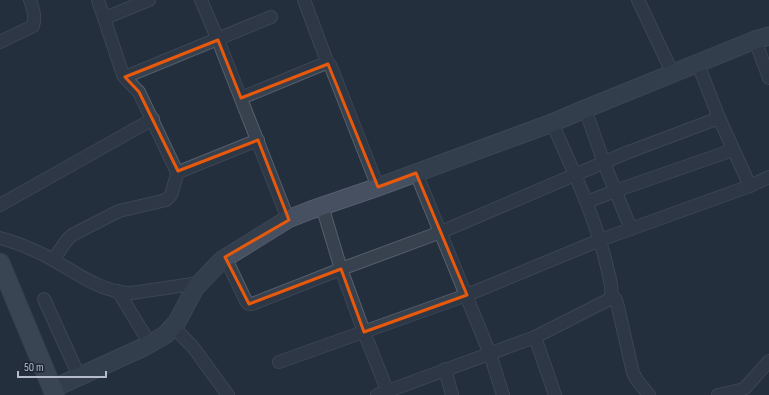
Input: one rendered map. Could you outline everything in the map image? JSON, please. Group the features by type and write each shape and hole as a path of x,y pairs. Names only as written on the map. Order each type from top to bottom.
{"main road":[{"path":"0,264 54,392"}],"street":[{"path":"0,42 33,26 35,21 34,12 30,0"},
{"path":"98,0 125,77 140,92 176,170 178,171"},
{"path":"105,18 149,0"},
{"path":"201,0 258,140 288,219"},
{"path":"304,0 328,64 331,68 378,187"},
{"path":"638,0 673,74"},
{"path":"125,77 271,17"},
{"path":"54,392 79,376 150,344 165,335 177,322 192,291 226,257 288,219 552,124 585,109 762,38 769,78"},
{"path":"241,98 326,63 328,64"},
{"path":"698,64 719,118 750,186"},
{"path":"585,109 604,163 631,229"},
{"path":"226,257 246,301 249,304 252,304 441,232 604,163 719,118"},
{"path":"0,205 153,119"},
{"path":"552,124 587,202 600,240 612,295 616,300 618,307 633,373 649,395"},
{"path":"178,171 258,140"},
{"path":"587,202 733,150"},
{"path":"53,260 67,240 72,236 119,211 162,202 169,198 178,171"},
{"path":"416,173 490,354 503,395"},
{"path":"279,362 467,296 600,240 750,186 769,177"},
{"path":"322,206 341,269 385,394 445,369 535,337 610,299 612,295"},
{"path":"0,238 8,240 53,260 102,287 118,291 132,293 199,283"},
{"path":"118,291 150,344"},
{"path":"44,299 79,376"},
{"path":"173,327 193,347 228,395"},
{"path":"535,337 555,395"},
{"path":"718,395 745,388 769,361"},
{"path":"445,369 452,395"}],"highlighted area":[{"path":"218,40 241,98 328,64 378,187 416,173 467,295 364,332 341,269 249,304 225,257 289,220 258,140 178,171 139,92 125,77"}]}
